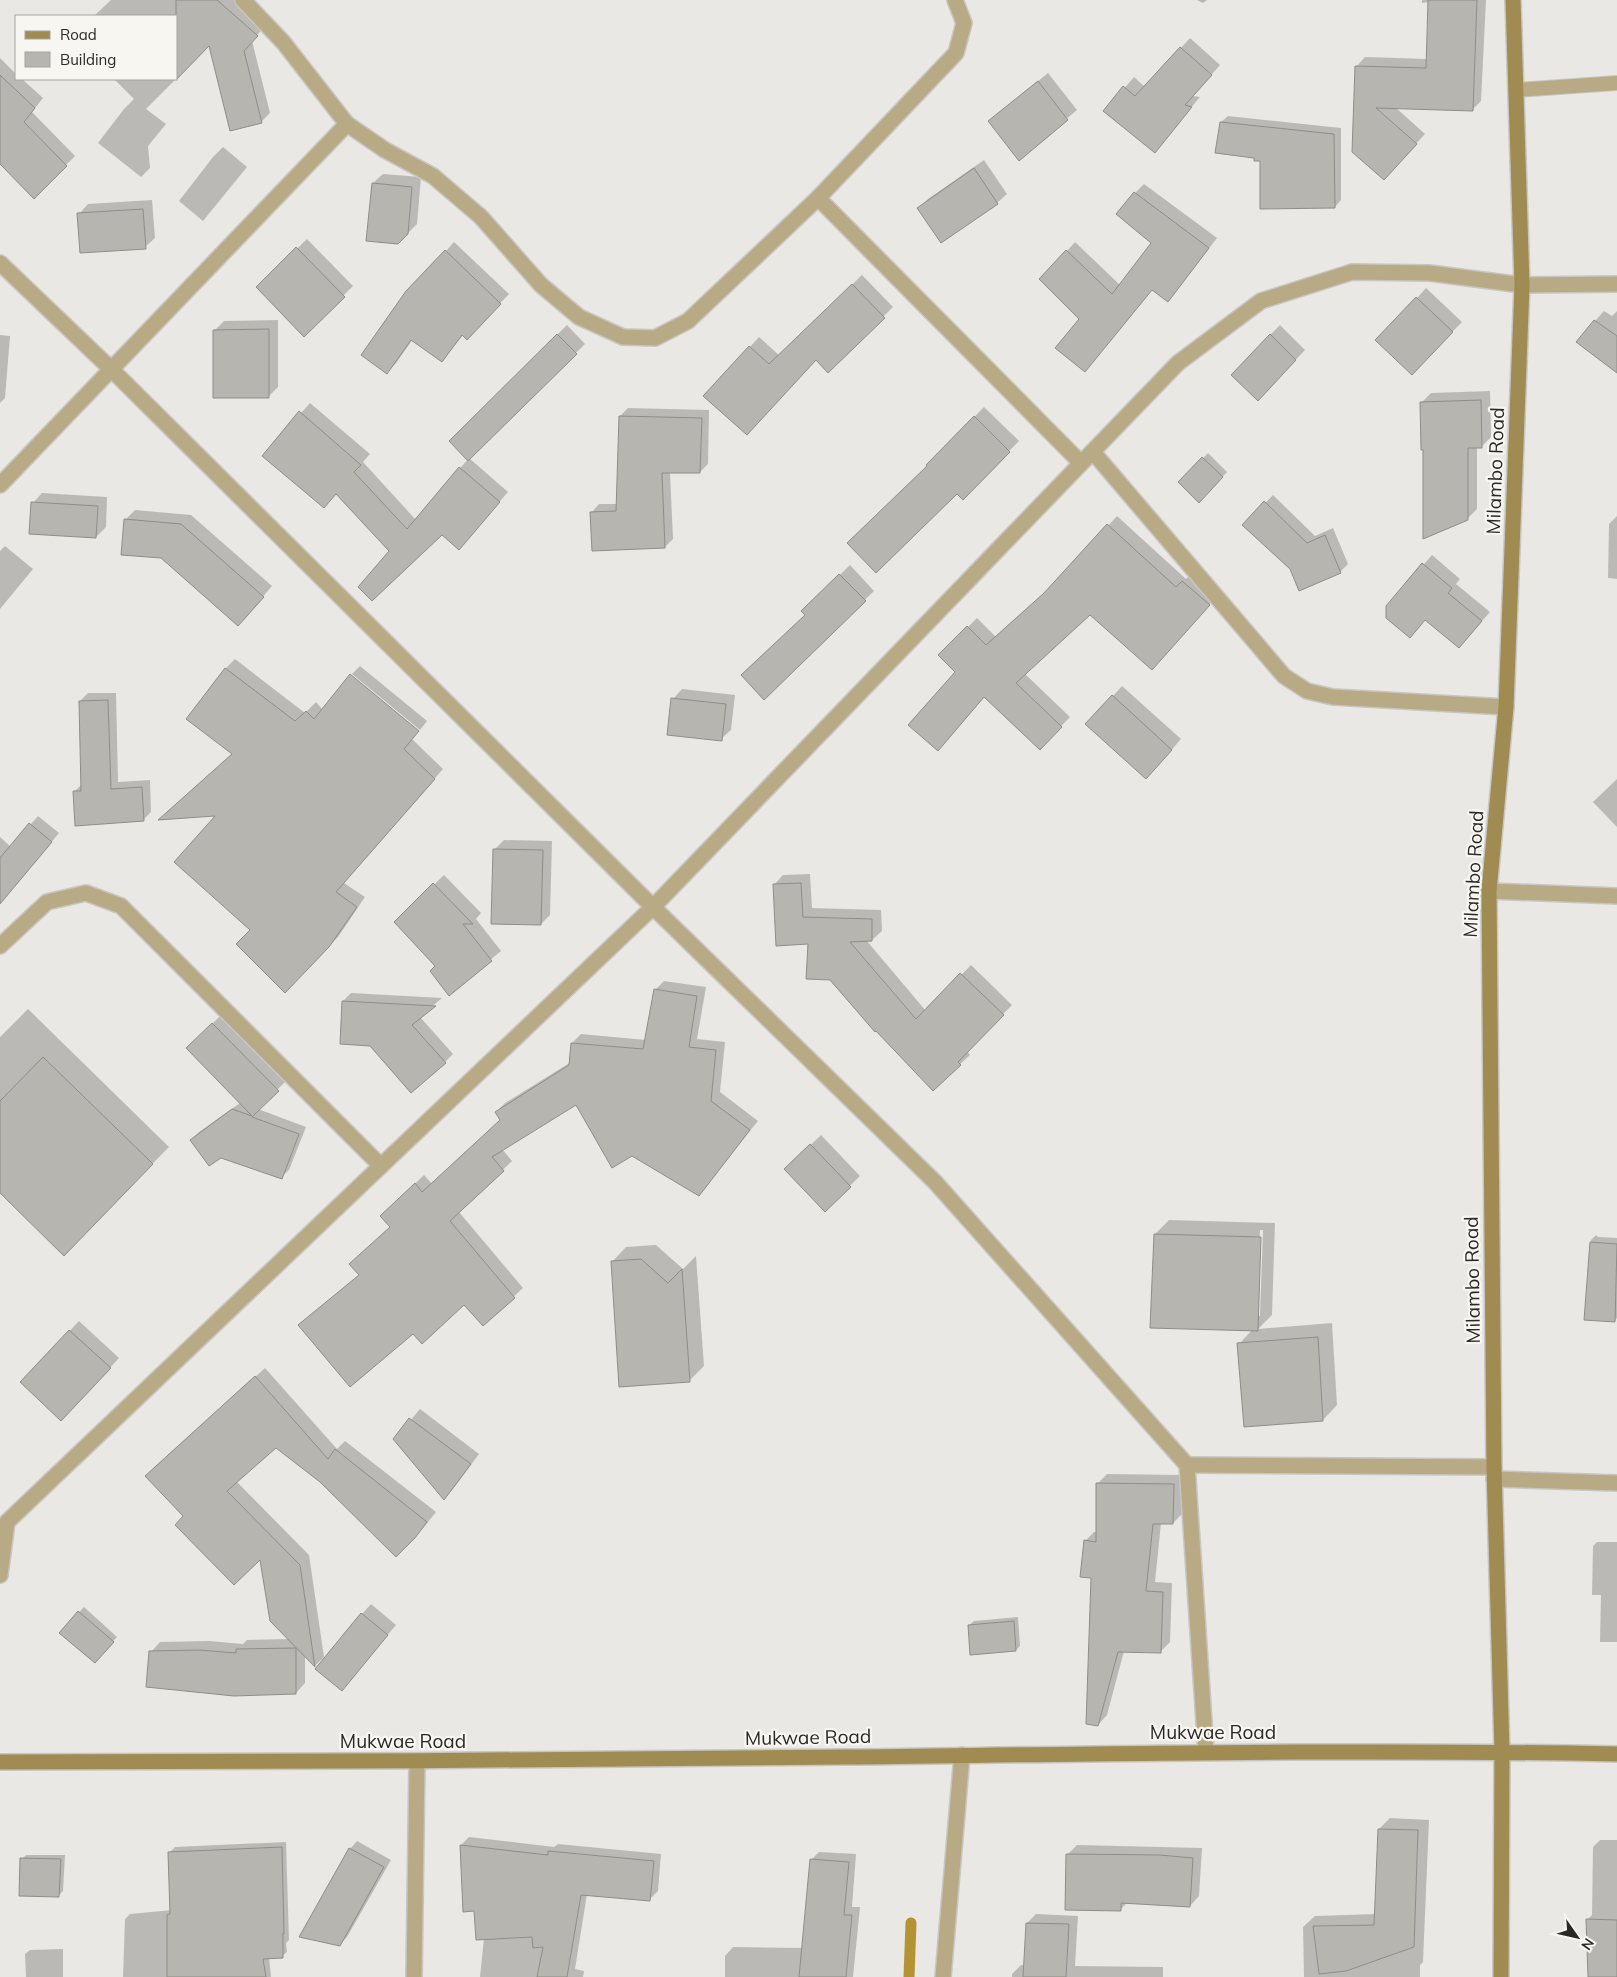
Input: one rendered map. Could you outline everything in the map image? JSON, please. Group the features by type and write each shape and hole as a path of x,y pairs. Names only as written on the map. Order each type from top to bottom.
{"street":[{"path":"243,0 283,42 347,124 385,150 433,176 481,217 541,285 579,317 623,337 655,338 688,321 818,198 956,53 964,23 955,0"},
{"name":"Milambo Road","path":"1500,1977 1502,1752 1494,1473 1489,892 1506,707 1522,285 1513,0"},
{"path":"0,485 347,124"},
{"path":"818,198 1081,463"},
{"path":"0,263 111,369 653,907 935,1182 1187,1465 1206,1752"},
{"path":"0,1576 3,1518 381,1166 653,907 1178,363 1261,301 1352,272 1429,273 1522,285 1617,284"},
{"path":"1092,452 1284,676 1306,690 1334,697 1506,707"},
{"path":"1489,892 1617,896"},
{"path":"0,946 47,902 86,893 121,906 381,1166"},
{"path":"1187,1465 1494,1473 1617,1483"},
{"name":"Mukwae Road","path":"0,1762 417,1761 1206,1752 1617,1754"},
{"path":"943,1977 962,1755"},
{"path":"414,1977 417,1761"}],"lane":[{"path":"1516,90 1617,83"}],"building":[{"path":"176,0 217,0 258,36 244,51 262,123 230,131 209,46 178,78 178,15 176,15"},
{"path":"1428,0 1477,0 1473,111 1376,108 1417,144 1384,180 1352,152 1355,66 1426,68"},
{"path":"1180,47 1212,75 1185,105 1192,107 1155,153 1103,111 1123,86 1135,96"},
{"path":"0,75 35,108 24,122 67,166 34,199 0,164"},
{"path":"1038,81 1068,120 1019,161 988,121"},
{"path":"1220,122 1334,134 1335,208 1260,209 1260,161 1254,161 1254,158 1215,153"},
{"path":"974,168 998,204 941,243 917,208"},
{"path":"372,183 412,187 408,234 398,244 366,241"},
{"path":"1134,192 1209,248 1168,302 1152,290 1085,372 1055,348 1079,319 1039,279 1066,250 1112,294 1151,243 1116,214"},
{"path":"143,209 146,249 80,253 77,213"},
{"path":"296,247 345,297 304,337 256,287"},
{"path":"445,250 501,304 467,340 462,335 442,362 411,340 387,374 361,355 406,291"},
{"path":"852,284 885,318 828,373 816,360 747,435 703,396 749,346 769,364"},
{"path":"1416,297 1453,332 1412,375 1375,340"},
{"path":"1594,320 1617,336 1617,373 1576,342"},
{"path":"269,329 269,398 213,398 213,330"},
{"path":"557,334 577,354 468,461 449,441"},
{"path":"1270,334 1296,360 1258,401 1231,375"},
{"path":"1481,400 1482,448 1468,448 1468,520 1423,539 1423,450 1421,450 1420,402"},
{"path":"299,411 361,465 354,472 407,529 459,467 500,502 459,550 442,535 372,601 358,587 389,551 336,494 324,508 262,456"},
{"path":"619,416 702,418 700,473 662,473 665,548 592,551 590,512 616,511"},
{"path":"974,416 1010,452 963,500 957,494 876,573 847,543 927,466"},
{"path":"1202,457 1223,477 1199,503 1178,482"},
{"path":"1264,501 1307,543 1325,535 1341,573 1299,591 1290,569 1242,525"},
{"path":"31,502 98,506 96,538 29,534"},
{"path":"124,519 181,524 264,597 238,626 161,558 121,555"},
{"path":"1107,524 1176,587 1182,581 1210,605 1152,670 1090,615 1016,683 1062,727 1040,750 984,697 938,751 908,725 955,672 938,655 967,626 986,645 1044,593"},
{"path":"1422,563 1452,588 1448,593 1482,621 1459,648 1425,620 1410,638 1386,618 1386,606"},
{"path":"839,574 866,601 764,700 741,675 805,615 801,611"},
{"path":"225,668 295,721 306,711 314,719 350,674 419,731 404,749 435,779 336,892 357,907 329,947 285,993 236,944 250,930 174,862 215,816 158,820 232,754 186,719"},
{"path":"1112,695 1172,750 1146,779 1085,724"},
{"path":"671,698 726,704 722,741 667,735"},
{"path":"108,700 111,789 142,787 144,821 75,826 73,791 81,791 79,701"},
{"path":"29,823 52,842 0,904 0,858"},
{"path":"493,849 543,850 541,925 491,924"},
{"path":"433,883 473,924 463,924 492,961 449,996 430,971 435,966 394,922"},
{"path":"801,883 803,917 872,919 872,941 850,942 916,1019 960,973 1004,1015 958,1062 961,1065 933,1091 875,1032 830,980 806,979 808,944 776,946 773,884"},
{"path":"654,989 697,996 689,1047 716,1050 711,1101 750,1130 699,1196 632,1156 612,1168 576,1105 492,1157 504,1171 450,1221 515,1298 483,1326 464,1305 422,1344 413,1334 350,1387 298,1325 359,1275 349,1264 390,1227 380,1216 415,1183 422,1192 500,1120 495,1112 569,1065 571,1043 643,1049"},
{"path":"342,1001 436,1006 412,1025 446,1063 411,1093 370,1046 340,1044"},
{"path":"212,1023 279,1091 252,1117 299,1134 282,1179 221,1158 209,1166 190,1140 232,1109 252,1116 186,1048"},
{"path":"43,1057 153,1164 64,1256 0,1193 0,1101"},
{"path":"810,1144 851,1187 825,1212 784,1169"},
{"path":"1154,1234 1261,1237 1258,1331 1150,1328"},
{"path":"1590,1242 1617,1244 1615,1322 1584,1320"},
{"path":"641,1259 668,1283 682,1269 690,1382 619,1387 611,1261"},
{"path":"69,1330 111,1368 61,1421 20,1382"},
{"path":"1318,1337 1323,1421 1244,1427 1237,1343"},
{"path":"255,1376 328,1459 335,1449 427,1522 415,1538 396,1557 320,1482 276,1448 227,1491 300,1565 315,1667 270,1621 260,1560 234,1585 175,1525 183,1516 145,1476"},
{"path":"409,1418 471,1464 444,1500 393,1439"},
{"path":"1096,1483 1174,1484 1173,1524 1153,1524 1146,1591 1163,1592 1161,1653 1118,1652 1098,1726 1086,1724 1091,1578 1080,1577 1084,1540 1096,1542"},
{"path":"78,1611 114,1642 95,1663 59,1633"},
{"path":"361,1613 388,1635 342,1691 315,1669"},
{"path":"1014,1621 1016,1651 970,1655 968,1625"},
{"path":"296,1648 296,1694 234,1696 146,1687 149,1651 199,1650 236,1653 236,1649"},
{"path":"1378,1829 1418,1830 1414,1947 1346,1971 1319,1974 1313,1926 1374,1925"},
{"path":"460,1845 548,1855 548,1851 654,1861 650,1901 581,1895 567,1977 537,1977 543,1947 533,1948 532,1937 476,1940 474,1911 463,1912"},
{"path":"282,1847 283,1958 263,1959 266,1977 167,1977 167,1915 170,1914 168,1852"},
{"path":"349,1848 384,1867 340,1946 299,1937"},
{"path":"1066,1854 1160,1855 1193,1858 1190,1907 1121,1903 1121,1911 1065,1910"},
{"path":"20,1858 61,1859 59,1897 19,1896"},
{"path":"810,1859 849,1862 844,1915 852,1915 846,1977 799,1977"},
{"path":"1586,1919 1617,1920 1617,1977 1588,1977"},
{"path":"1026,1923 1069,1924 1066,1977 1023,1977"}],"waterway":[{"path":"909,1977 911,1923"}]}
